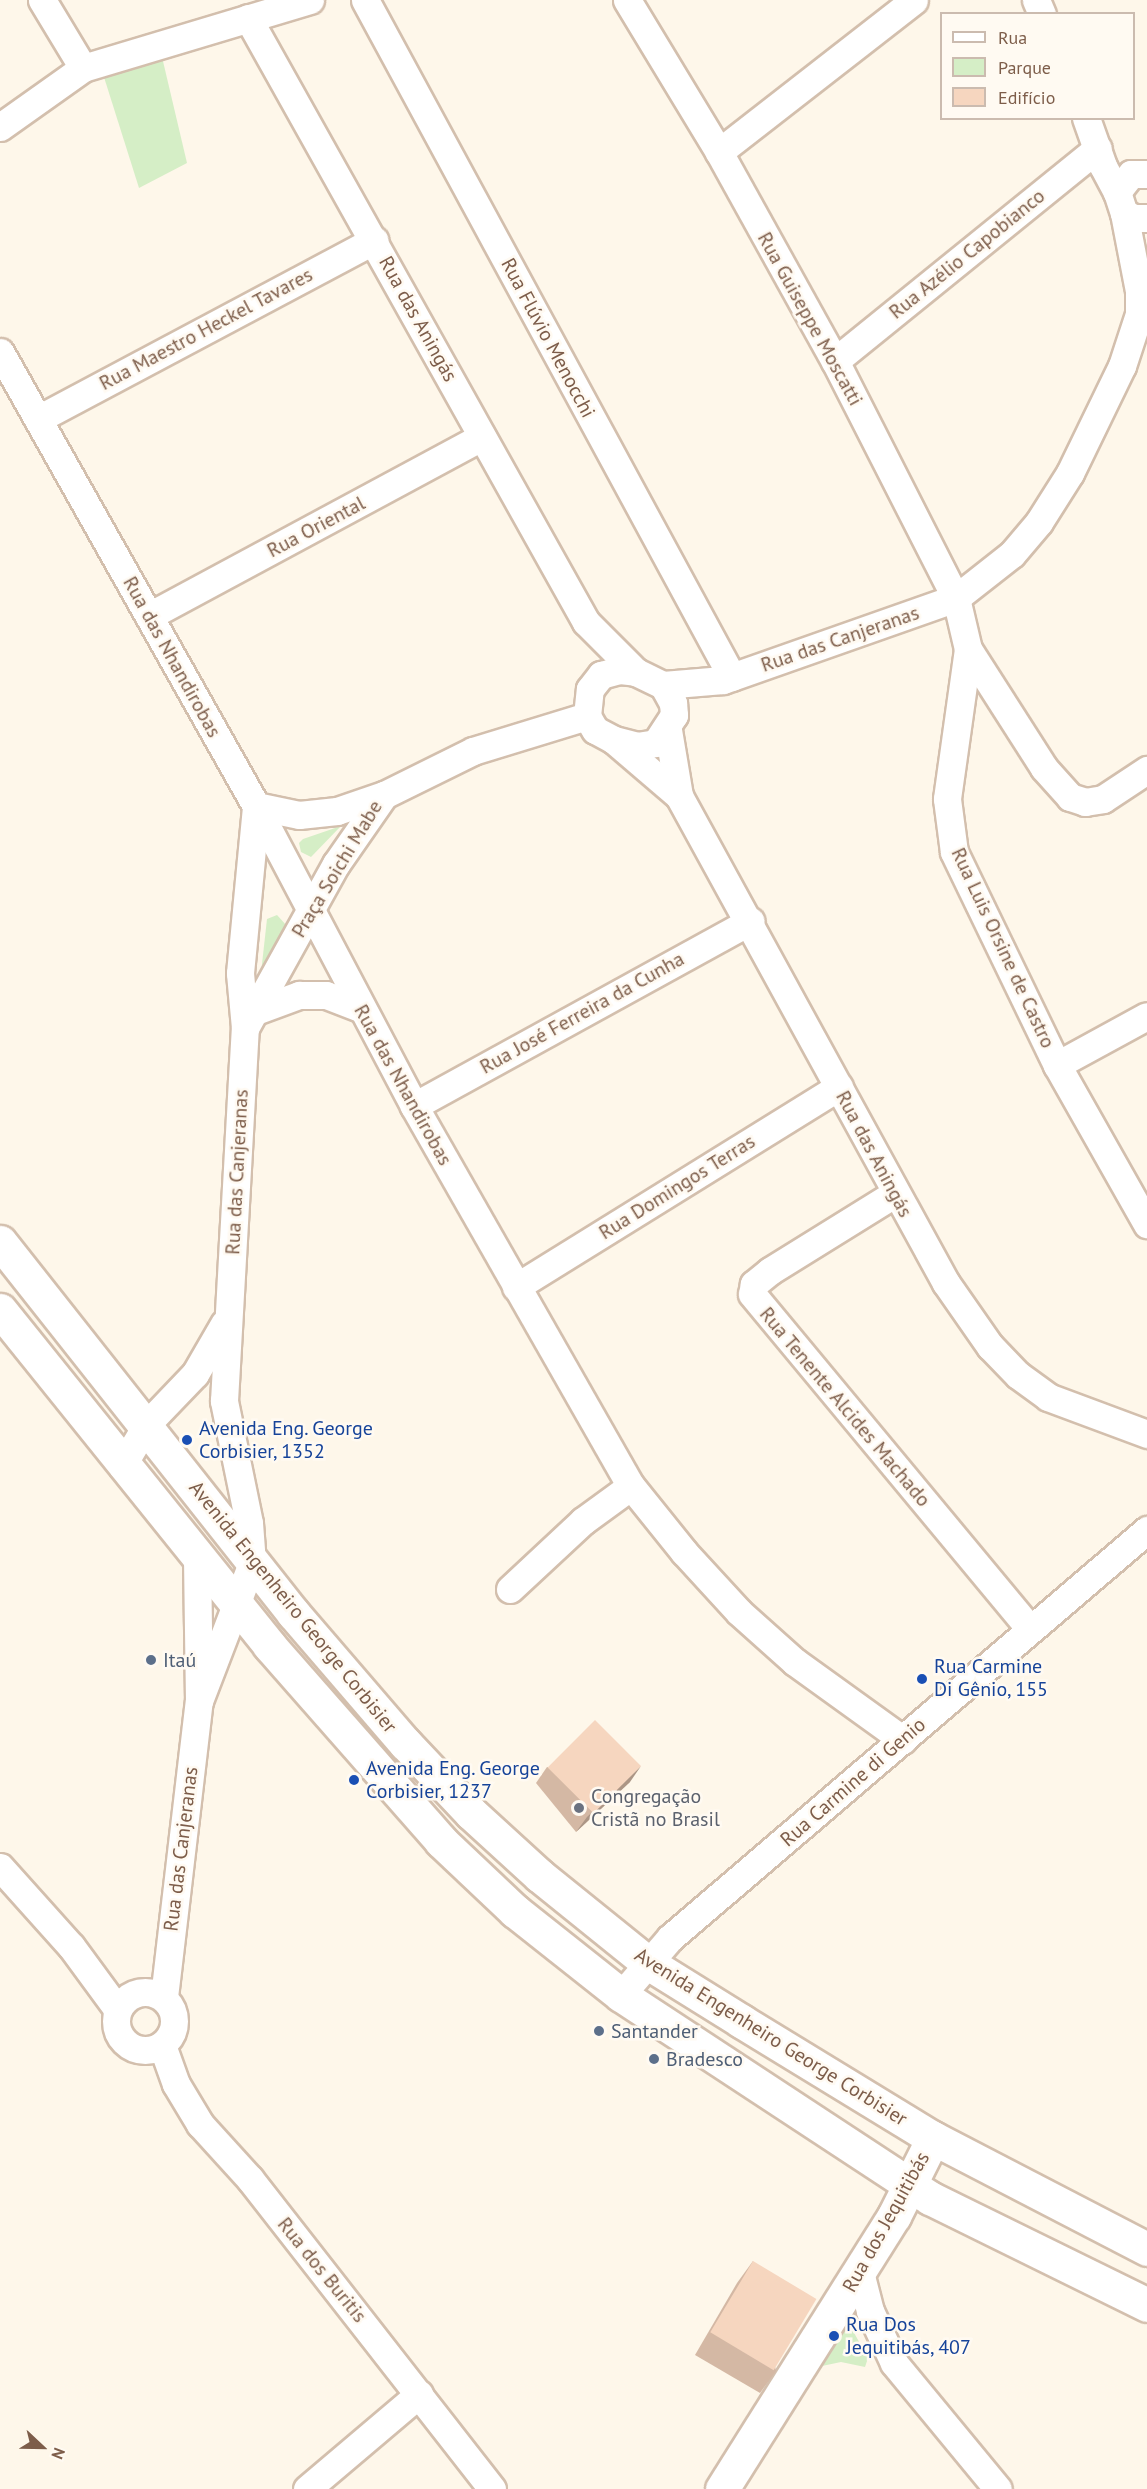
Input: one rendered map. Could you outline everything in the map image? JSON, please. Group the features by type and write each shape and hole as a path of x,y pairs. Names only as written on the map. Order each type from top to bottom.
{"main road":[{"name":"Avenida Engenheiro George Corbisier","path":"0,1242 147,1424 252,1563 405,1743 471,1813 540,1876 648,1963 933,2138 1147,2249"},
{"name":"Avenida Engenheiro George Corbisier","path":"0,1311 122,1466 441,1841 514,1911 621,1995 930,2198 1147,2305"},
{"name":"Rua dos Jequitibás","path":"722,2489 860,2272 933,2138"}],"street":[{"path":"42,0 83,68"},
{"path":"0,127 83,68 310,0"},
{"name":"Rua Flúvio Menocchi","path":"365,0 728,678"},
{"name":"Rua Guiseppe Moscatti","path":"627,0 719,152 835,361 956,598 968,650"},
{"path":"719,152 914,0"},
{"name":"Rua das Aningás","path":"248,18 586,622 636,672"},
{"path":"1087,120 1099,149 1114,159 1135,186 1142,310"},
{"name":"Rua Azélio Capobianco","path":"835,361 1099,149"},
{"name":"Rua Maestro Heckel Tavares","path":"38,419 374,240"},
{"name":"Rua das Canjeranas","path":"663,685 728,678 956,598 1012,554 1039,522 1070,473 1122,366 1142,310 1147,262"},
{"name":"Rua das Nhandirobas","path":"0,352 256,806 309,913 414,1106 631,1486 684,1552 739,1612 795,1662 903,1740"},
{"name":"Rua Oriental","path":"149,616 482,437"},
{"name":"Rua das Aningás","path":"586,622 590,689"},
{"path":"968,650 1044,768 1070,796 1085,802 1103,800 1147,770"},
{"name":"Rua Luis Orsine de Castro","path":"968,650 947,799 954,852 1057,1065 1147,1224"},
{"path":"620,670 636,672 663,685 671,723 656,743 638,746 614,740 596,730 587,716 590,689 601,675 620,670"},
{"name":"Rua das Canjeranas","path":"671,723 728,678"},
{"path":"384,795 473,751 587,716"},
{"name":"Rua das Aningás","path":"671,723 679,796"},
{"name":"Rua das Aningás","path":"614,740 679,796 751,921 894,1194 977,1328 1018,1375 1048,1397 1147,1434"},
{"name":"Praça Soichi Mabe","path":"256,806 300,815 320,815 384,795"},
{"name":"Praça Soichi Mabe","path":"251,1019 351,837 384,795"},
{"path":"256,806 240,973 251,1019 299,995 326,995 360,1008"},
{"name":"Rua José Ferreira da Cunha","path":"414,1106 751,921"},
{"path":"1057,1065 1147,1016"},
{"name":"Rua das Canjeranas","path":"199,1701 252,1563 249,1523 224,1401 251,1019"},
{"name":"Rua Domingos Terras","path":"516,1287 839,1088"},
{"name":"Rua Tenente Alcides Machado","path":"894,1194 770,1270 754,1284 752,1294 1030,1629"},
{"name":"Rua das Canjeranas","path":"122,1466 147,1424 188,1383 229,1315"},
{"path":"188,1383 205,1388 224,1401"},
{"path":"510,1589 583,1521 631,1486"},
{"name":"Rua Carmine di Genio","path":"621,1995 670,1938 1147,1530"},
{"name":"Rua das Canjeranas","path":"164,1997 199,1701 197,1555"},
{"path":"0,1867 71,1946 126,2002"},
{"path":"146,1991 164,1997 175,2021 162,2045 145,2050 127,2044 117,2029 126,2002 146,1991"},
{"name":"Rua dos Buritis","path":"162,2045 176,2084 200,2124 250,2179 492,2489"},
{"path":"860,2272 870,2311 894,2363 998,2489"},
{"path":"307,2489 419,2394"}],"green space":[{"path":"162,57 187,163 139,188 103,74"},
{"path":"341,826 311,857 301,852 299,843 303,839"},
{"path":"277,915 287,926 261,973 267,919"},
{"path":"847,2320 868,2358 865,2367 841,2362 822,2366 817,2372 809,2368"}],"building":[{"name":"Congregação Cristã no Brasil","path":"595,1720 641,1766 594,1813 548,1767"},
{"path":"753,2261 816,2299 774,2370 710,2332"}],"place":[{"name":"Avenida Eng. George Corbisier, 1352","path":"187,1440"},
{"name":"Itaú","path":"151,1660"},
{"name":"Rua Carmine Di Gênio, 155","path":"922,1679"},
{"name":"Avenida Eng. George Corbisier, 1237","path":"354,1780"},
{"name":"Congregação Cristã no Brasil","path":"579,1808"},
{"name":"Santander","path":"599,2031"},
{"name":"Bradesco","path":"654,2059"},
{"name":"Rua Dos Jequitibás, 407","path":"834,2336"}]}
